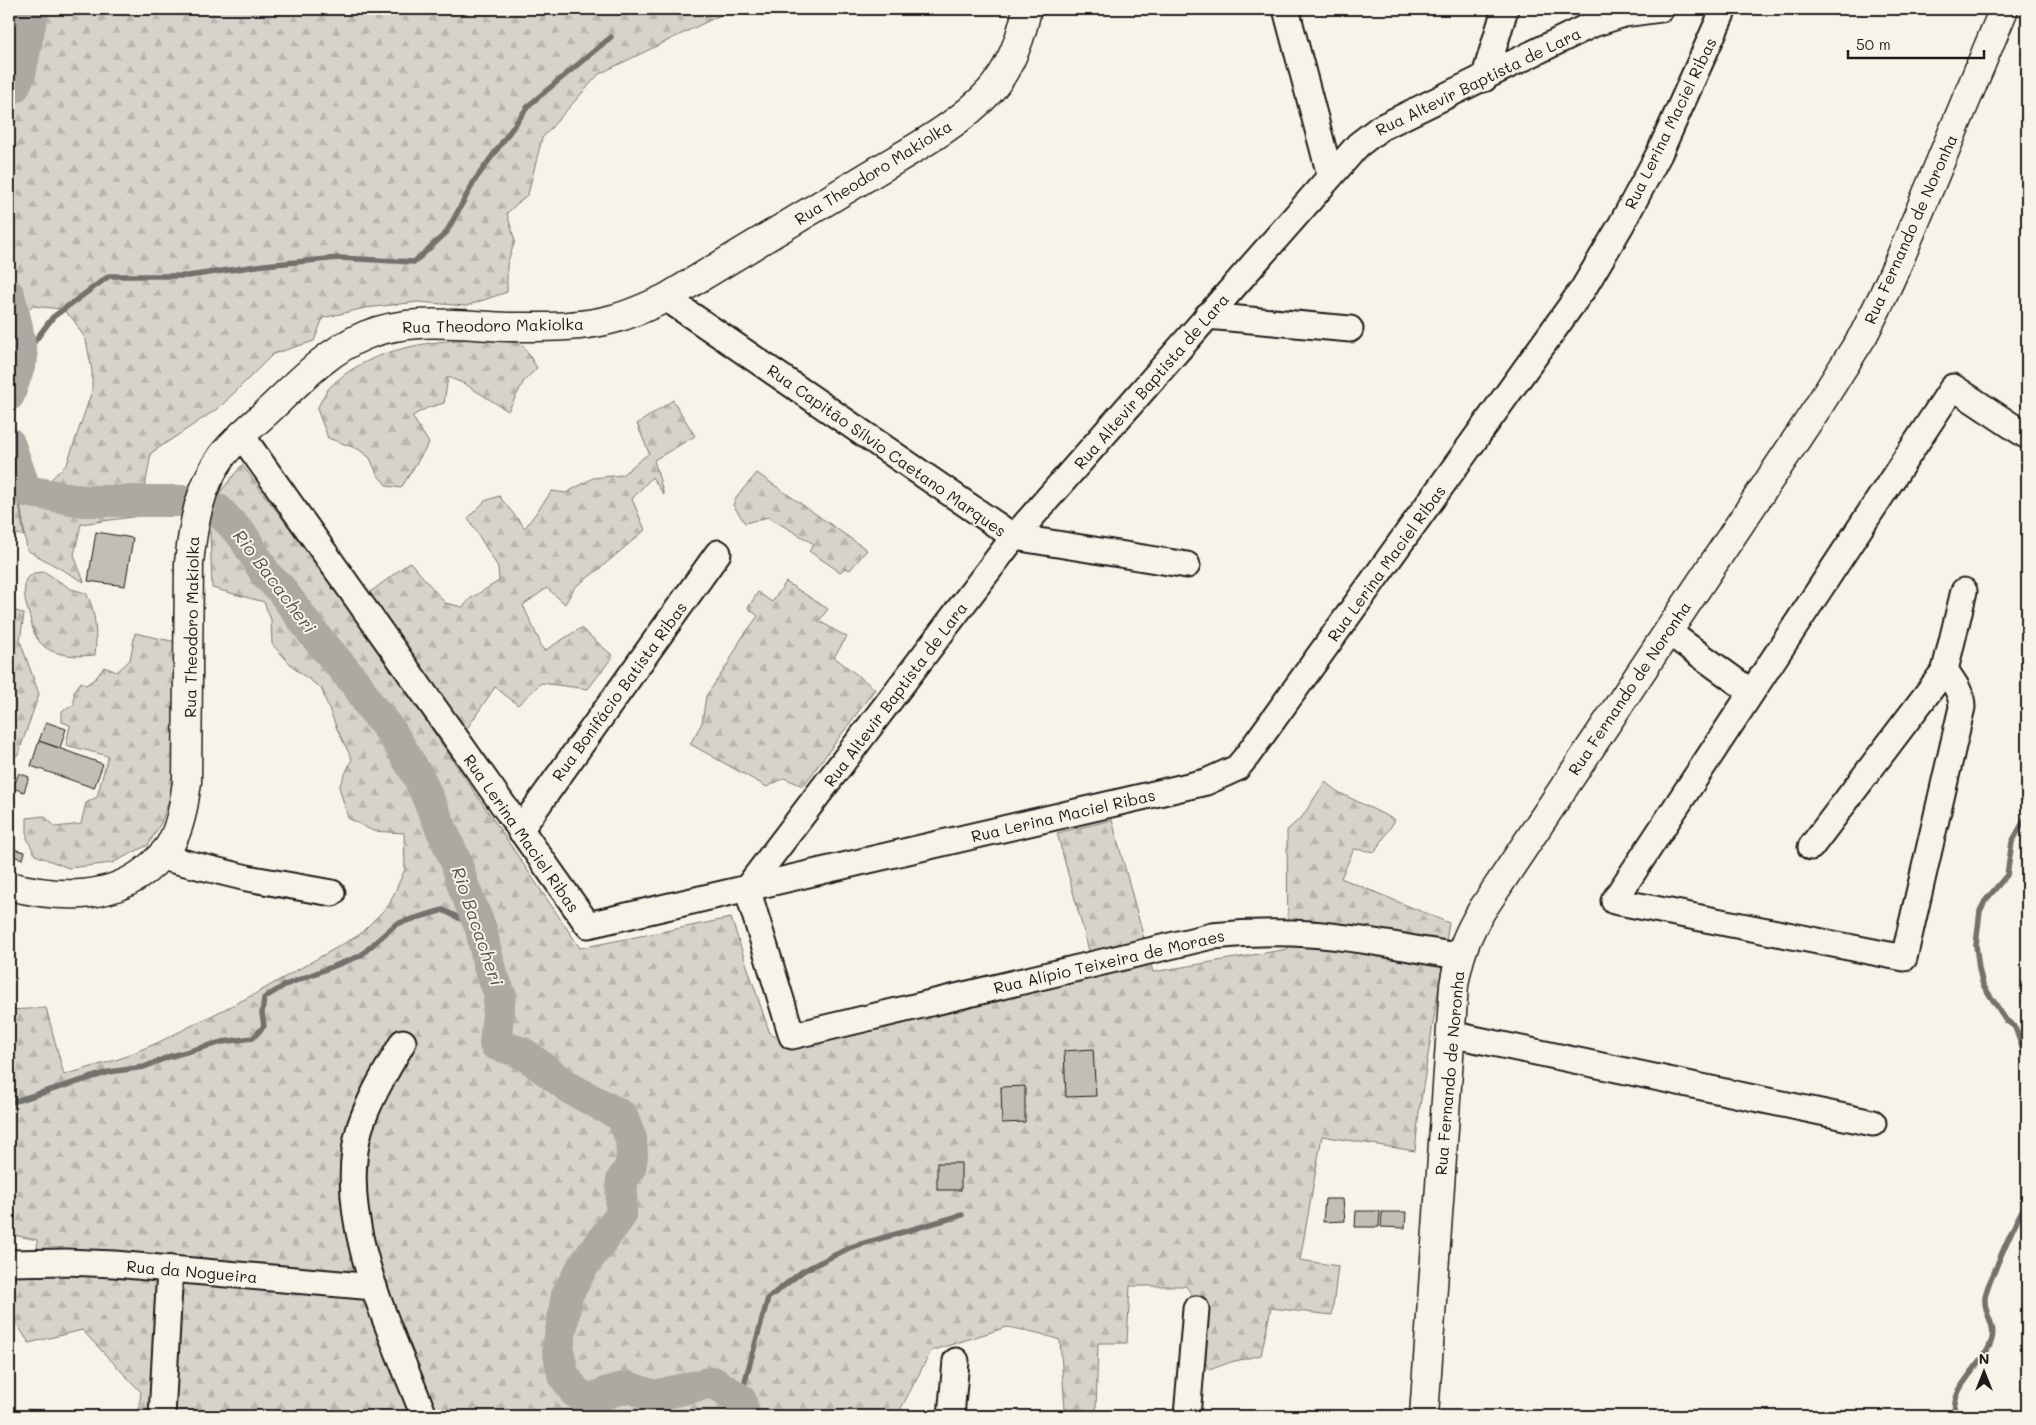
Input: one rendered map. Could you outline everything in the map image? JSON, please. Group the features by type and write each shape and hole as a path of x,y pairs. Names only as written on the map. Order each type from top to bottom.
{"main road":[{"name":"Rua Theodoro Makiolka","path":"9,886 66,895 109,890 131,881 147,870 170,846 183,809 187,782 189,563 195,520 209,477 222,456 324,359 366,335 409,325 550,327 587,324 614,319 666,298 917,147 972,109 1006,69 1017,47 1027,9"},
{"name":"Rua Fernando de Noronha","path":"1424,1416 1450,1034 1459,956 1472,926 1482,910 1823,400 1864,334 1902,256 2004,9"}],"street":[{"path":"1286,9 1330,174"},
{"path":"1484,79 1505,9"},
{"name":"Rua Altevir Baptista de Lara","path":"747,888 1014,537 1330,174 1368,136 1608,18 1661,9"},
{"name":"Rua Lerina Maciel Ribas","path":"242,436 588,925 1206,782 1237,768 1583,289 1621,225 1659,154 1724,9"},
{"name":"Rua Capitão Sílvio Caetano Marques","path":"666,298 1014,537 1187,565"},
{"path":"1207,316 1350,329"},
{"path":"1945,670 1959,690 1962,698 1962,707 1904,958 1614,901 1952,386 2027,436"},
{"name":"Rua Bonifácio Batista Ribas","path":"520,830 718,553"},
{"path":"1811,847 1945,670 1964,591"},
{"path":"1671,625 1756,686"},
{"path":"161,857 246,878 332,893"},
{"name":"Rua Alípio Teixeira de Moraes","path":"747,888 792,1036 1212,936 1252,932 1294,933 1334,937 1459,956"},
{"path":"1450,1034 1873,1123"},
{"path":"403,1042 377,1086 360,1129 354,1157 354,1200 357,1226 374,1287 424,1416"},
{"name":"Rua da Nogueira","path":"9,1264 66,1262 374,1287"},
{"path":"162,1416 170,1269"},
{"path":"1188,1416 1196,1309"},
{"path":"951,1416 956,1361"}],"green space":[{"path":"9,9 733,9 599,74 542,138 528,194 507,213 515,241 507,264 507,292 466,306 418,302 365,308 323,318 314,341 273,354 220,407 151,453 140,516 81,524 74,555 84,582 27,550 17,483 45,485 67,464 92,391 92,371 86,340 73,319 62,309 32,306 13,324 9,335"},
{"path":"494,338 523,345 537,368 524,381 508,411 465,384 448,377 444,403 427,408 412,416 429,443 401,488 387,486 377,474 370,458 358,449 328,438 317,409 328,389 345,374 384,354 406,348 428,343"},
{"path":"673,400 695,436 654,460 664,495 652,477 632,499 645,530 575,587 565,604 547,588 523,605 544,651 581,628 613,656 588,689 541,683 518,705 495,687 464,733 365,596 410,562 445,603 463,607 471,598 499,581 498,567 468,518 485,501 499,496 525,528 552,491 566,493 593,478 622,475 649,453 637,424"},
{"path":"242,465 373,644 580,948 731,918 770,1034 795,1047 1095,973 1057,833 1112,820 1153,972 1288,949 1287,830 1302,817 1325,782 1338,792 1395,820 1375,852 1354,849 1341,878 1449,923 1419,1112 1415,1151 1322,1136 1300,1260 1338,1266 1332,1315 1271,1308 1261,1355 1231,1362 1209,1370 1201,1353 1201,1309 1186,1286 1130,1286 1127,1343 1098,1343 1096,1411 1065,1409 1060,1340 1038,1333 1007,1327 931,1351 897,1416 138,1416 141,1392 82,1330 29,1343 10,1313 9,1277 38,1257 37,1240 9,1234 9,1010 46,1008 64,1075 119,1059 157,1043 253,995 359,935 389,905 405,869 404,833 373,831 348,818 339,787 352,759 337,729 321,688 296,670 272,644 271,620 264,602 212,588 210,530 217,496"},
{"path":"757,473 867,550 850,570 845,568 840,572 809,551 814,544 768,517 745,523 733,505 737,496"},
{"path":"9,477 16,483 24,536 9,531"},
{"path":"45,572 71,589 86,593 92,607 95,622 95,655 77,656 60,654 51,651 38,640 33,630 26,603 25,584 26,579 34,573"},
{"path":"786,582 828,609 819,621 847,637 834,657 875,689 803,786 784,778 767,787 690,744 702,723 706,696 728,664 741,639 758,616 748,608 758,592 772,602"},
{"path":"9,608 24,614 20,641 39,694 18,755 9,757"},
{"path":"135,633 176,642 176,780 161,823 148,845 112,863 69,868 35,855 27,838 27,818 44,816 56,827 81,824 86,803 97,797 108,756 66,745 70,725 62,722 62,711 74,705 74,692 81,682 86,685 96,678 104,667 117,672 130,660"},
{"path":"26,1409 121,1416 29,1416"}],"building":[{"path":"96,532 133,538 125,586 88,581"},
{"path":"46,722 66,729 60,748 39,741"},
{"path":"39,741 103,764 94,788 31,766"},
{"path":"19,773 29,777 24,792 13,788"},
{"path":"9,848 25,852 23,859 9,855"},
{"path":"1093,1049 1096,1096 1066,1097 1064,1051"},
{"path":"1025,1086 1025,1122 1002,1123 1001,1087"},
{"path":"937,1163 961,1163 961,1190 937,1190"},
{"path":"1325,1199 1343,1199 1345,1221 1323,1222"},
{"path":"1356,1211 1380,1211 1379,1227 1355,1227"},
{"path":"1382,1212 1406,1212 1405,1228 1381,1227"}],"waterway":[{"name":"Rio Bacacheri","path":"9,86 14,87 20,74 33,9"},
{"path":"22,358 53,317 109,276 188,276 264,265 339,258 414,262 446,233 475,180 529,105 611,37"},
{"name":"Rio Bacacheri","path":"9,295 22,358 9,395"},
{"name":"Rio Bacacheri","path":"9,443 26,491 83,501 188,501"},
{"path":"9,487 26,491"},
{"name":"Rio Bacacheri","path":"218,510 243,536 267,576 280,588 312,632 358,686 368,703 392,733 419,778 456,862 464,888 481,929 489,967 500,994 495,1044 523,1053 571,1089 622,1116 631,1139 632,1156 630,1168 622,1180 621,1215 583,1266 567,1295 558,1349 563,1374 575,1392 589,1400 608,1392 628,1387 654,1396 713,1382 740,1399 745,1416"},
{"path":"2027,815 2012,842 2007,875 1985,901 1980,911 1976,945 1983,985 2006,1020 2015,1027 2027,1061"},
{"path":"9,1103 109,1072 144,1067 168,1057 222,1042 253,1038 264,1026 262,1013 264,998 285,985 360,956 396,924 443,910 481,929"},
{"path":"1955,1416 1954,1406 1956,1397 1992,1341 1992,1328 1985,1304 1986,1293 2007,1241 2027,1202"},
{"path":"740,1399 768,1298 803,1271 851,1247 962,1215"}]}
